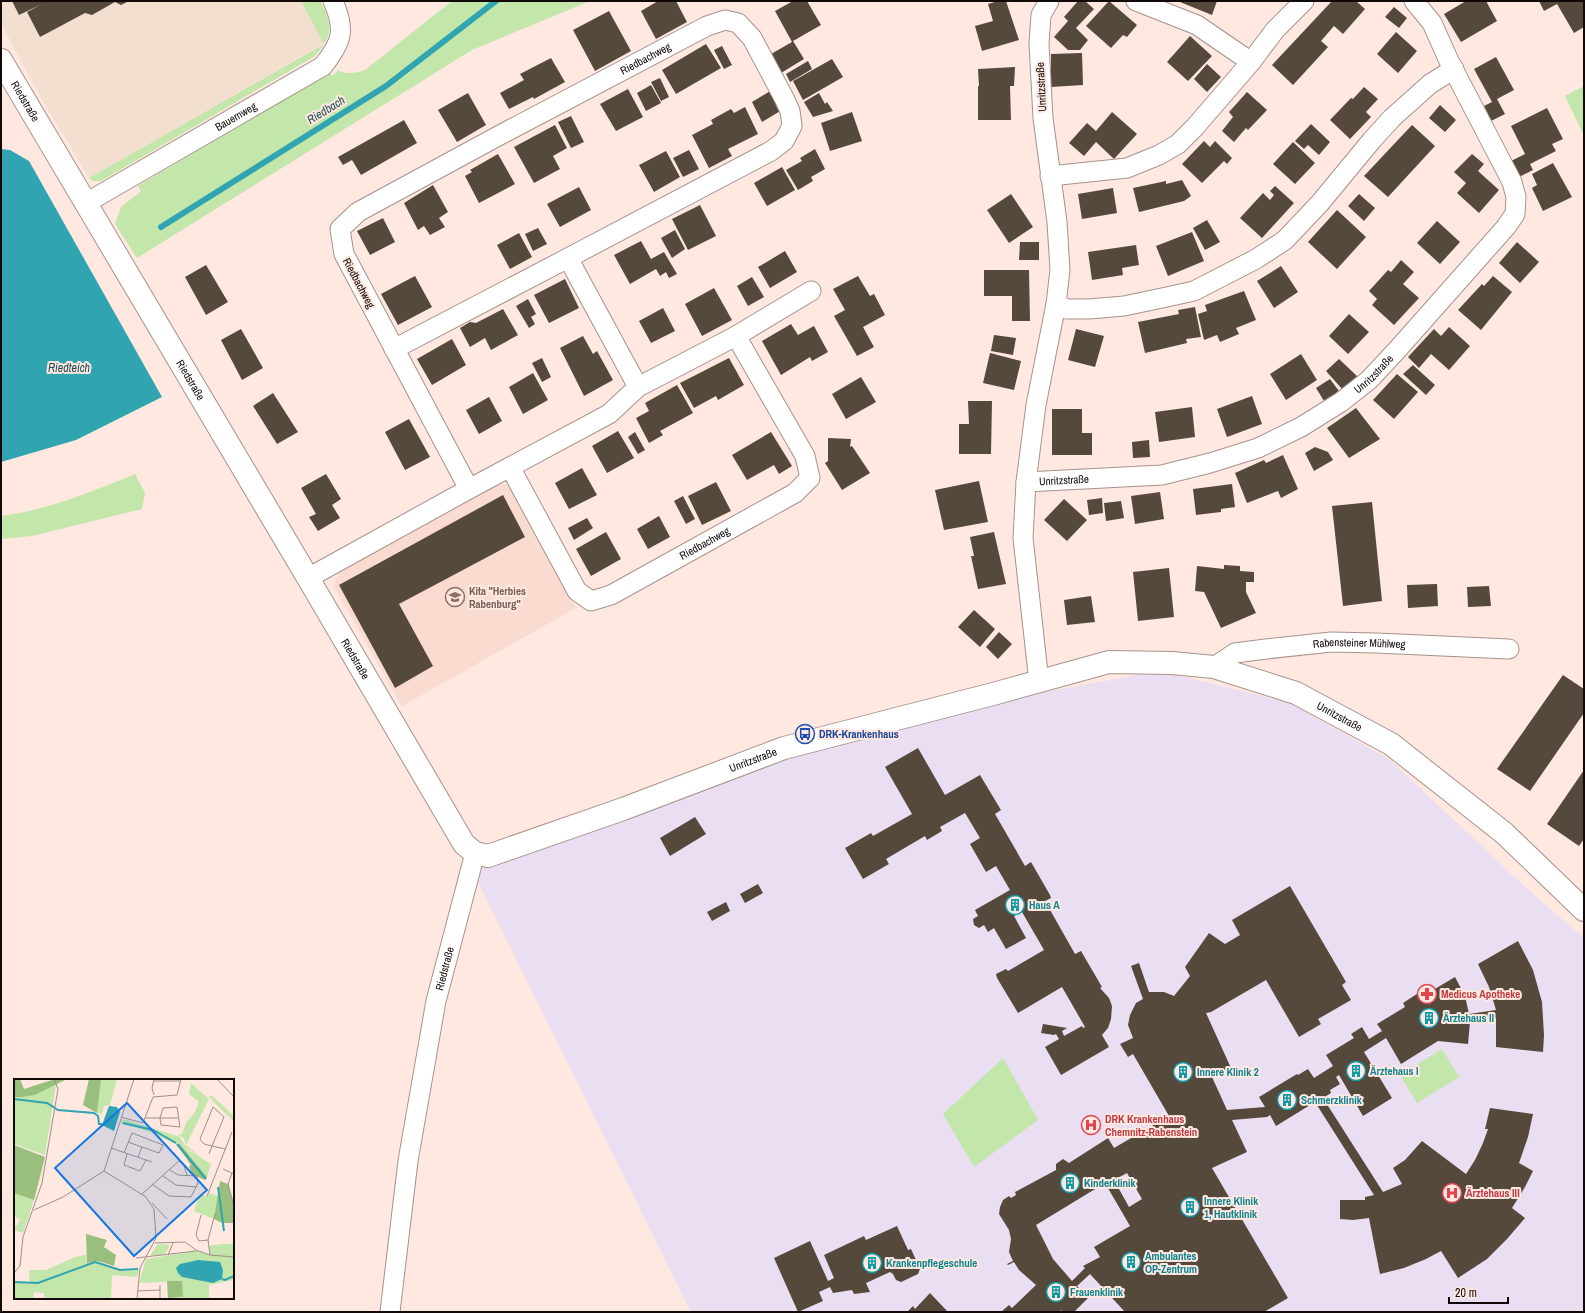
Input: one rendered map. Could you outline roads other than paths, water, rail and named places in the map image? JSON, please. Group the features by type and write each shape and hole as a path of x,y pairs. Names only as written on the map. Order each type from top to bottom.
{"street":[{"name":"Bauernweg","path":"86,203 323,66 336,50 341,31 340,16 333,1"},
{"name":"Unritzstraße","path":"1039,682 1023,538 1026,482 1036,405 1056,304 1060,270 1057,222 1042,118 1039,44 1041,14 1049,1"},
{"path":"1136,1 1197,25 1251,62"},
{"path":"1050,176 1128,168 1159,155 1178,144 1195,127 1251,62 1275,30 1304,1"},
{"name":"Unritzstraße","path":"1026,482 1162,475 1210,463 1258,448 1300,427 1341,402 1369,380 1443,300 1515,214 1516,197 1512,182 1432,23 1414,1"},
{"name":"Riedbachweg","path":"394,349 772,151 784,141 792,126 790,111 752,38 738,23 725,20 707,26 358,212 340,229 344,254 394,349 469,489"},
{"name":"Riedstraße","path":"1,60 464,844 475,852 436,1001 408,1161 390,1312"},
{"path":"1056,304 1067,309 1124,306 1194,291 1256,259 1285,240 1320,203 1392,118 1430,84 1454,69"},
{"path":"568,258 638,387"},
{"path":"308,578 609,414 638,387 736,336 811,291"},
{"name":"Riedbachweg","path":"510,467 577,591 590,601 611,595 795,493 810,478 805,456 736,336"},
{"name":"Rabensteiner Mühlweg","path":"1214,668 1235,654 1266,648 1331,642 1509,650"},
{"name":"Unritzstraße","path":"475,852 488,856 784,748 1039,682 1109,662 1172,663 1214,668 1296,693 1391,744 1504,833 1584,910"}],"water":[{"name":"Riedteich","path":"1,149 10,150 29,161 162,397 76,440 1,462"}],"waterway":[{"name":"Riedbach","path":"161,227 386,86 496,1"}],"place":[{"name":"Kita \"Herbies Rabenburg\"","path":"455,597"},
{"name":"DRK-Krankenhaus","path":"805,734"},
{"name":"Haus A","path":"1015,905"},
{"name":"Medicus Apotheke","path":"1427,994"},
{"name":"Ärztehaus II","path":"1429,1018"},
{"name":"Ärztehaus I","path":"1356,1071"},
{"name":"Innere Klinik 2","path":"1183,1072"},
{"name":"Schmerzklinik","path":"1287,1100"},
{"name":"DRK Krankenhaus Chemnitz-Rabenstein","path":"1091,1125"},
{"name":"Kinderklinik","path":"1070,1183"},
{"name":"Ärztehaus III","path":"1452,1193"},
{"name":"Innere Klinik 1, Hautklinik","path":"1190,1207"},
{"name":"Ambulantes OP-Zentrum","path":"1131,1262"},
{"name":"Krankenpflegeschule","path":"872,1263"},
{"name":"Frauenklinik","path":"1056,1292"}]}
